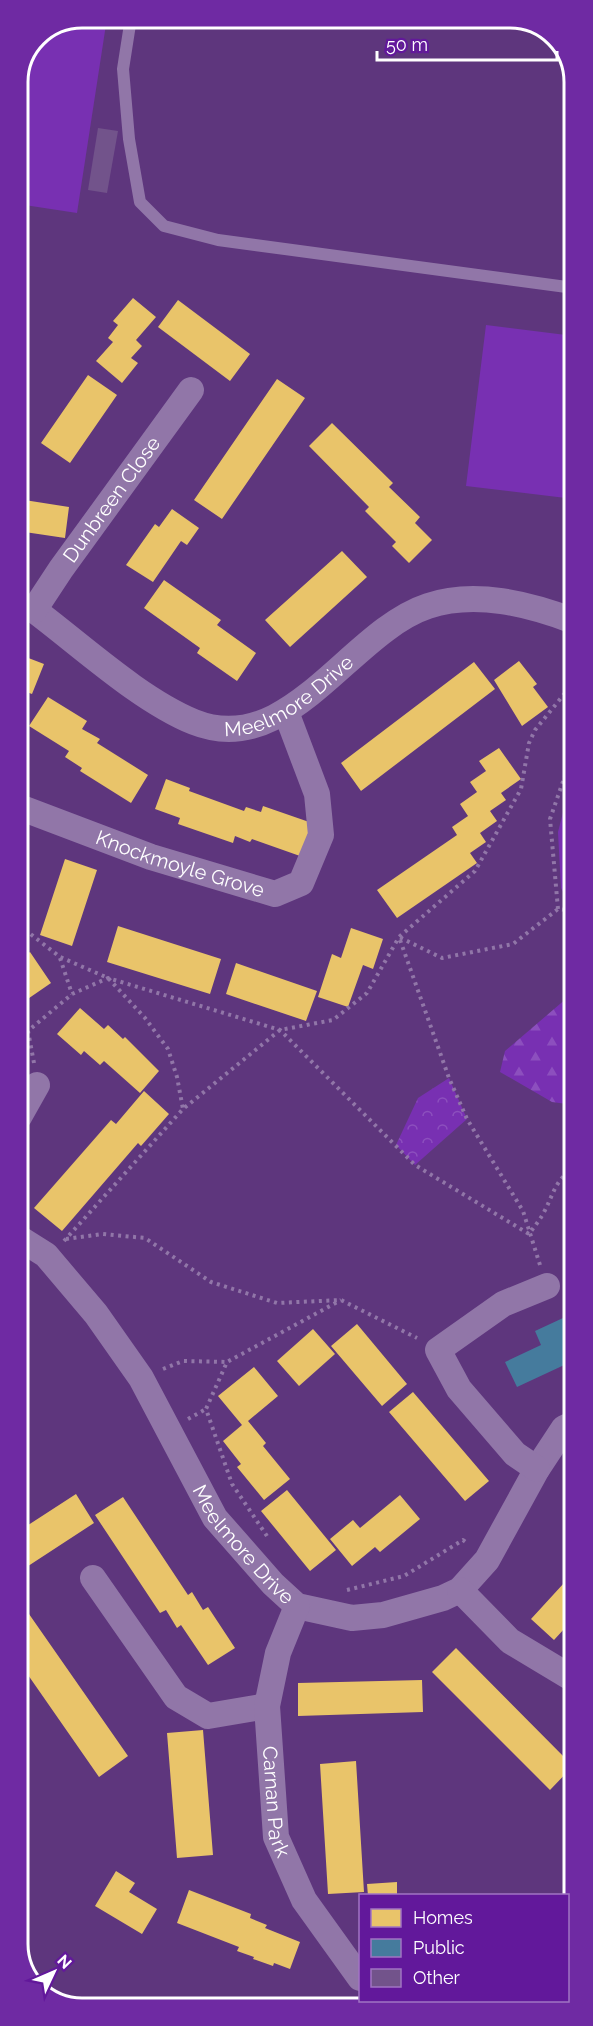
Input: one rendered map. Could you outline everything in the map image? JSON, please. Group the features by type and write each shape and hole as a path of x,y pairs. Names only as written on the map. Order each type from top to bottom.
{"street":[{"name":"Dunbreen Close","path":"28,605 61,568 192,390"},
{"name":"Meelmore Drive","path":"28,608 152,699 196,723 225,729 257,726 285,712 400,620 426,606 471,598 502,601 564,618"},
{"name":"Knockmoyle Grove","path":"28,818 275,894 301,883 321,835 317,794 285,712"},
{"path":"28,1100 37,1084"},
{"name":"Meelmore Drive","path":"28,1244 46,1256 96,1314 141,1378 215,1518 273,1584 297,1606 352,1618 372,1616 443,1598 460,1590 487,1560 537,1469 564,1428"},
{"path":"537,1469 515,1454 459,1389 438,1350 503,1304 548,1286"},
{"path":"93,1578 176,1697 208,1716 267,1706"},
{"path":"460,1590 510,1641 564,1673"},
{"name":"Carnan Park","path":"297,1606 278,1653 267,1706 276,1838 303,1900 359,1977"}],"lane":[{"path":"129,28 123,69 129,139 140,202 164,226 218,240 564,287"}],"path":[{"path":"28,932 60,957 108,978 280,1030 333,1020 367,993 399,937 475,871 521,789 529,743 535,730 564,694"},
{"path":"558,909 550,819 564,778"},
{"path":"399,937 442,958 513,944 558,909 564,910"},
{"path":"399,937 448,1078 462,1109 523,1211 548,1286"},
{"path":"60,957 72,994"},
{"path":"37,1084 28,1031 72,994 108,978"},
{"path":"108,978 146,1018 168,1049 177,1077 183,1109"},
{"path":"46,1256 66,1239 183,1109 280,1030"},
{"path":"280,1030 415,1165 529,1234"},
{"path":"529,1234 544,1214 554,1187 564,1174"},
{"path":"66,1239 103,1234 145,1238 211,1282 277,1303 341,1300 438,1350"},
{"path":"141,1378 183,1361 227,1362 341,1300"},
{"path":"227,1362 206,1409 232,1484 272,1544"},
{"path":"341,1592 404,1576 463,1540 487,1560"}],"green space":[{"path":"82,28 105,28 77,213 28,206 28,82 38,52 52,38"},
{"path":"486,325 564,335 564,498 466,486"},
{"path":"564,809 564,894 561,888 558,832"},
{"path":"564,1001 564,1104 552,1102 500,1072 505,1051"},
{"path":"449,1078 467,1119 415,1165 396,1145 418,1098"}],"building: Homes":[{"path":"133,298 156,317 136,340 142,346 131,358 138,363 122,383 96,361 113,342 108,338 118,325 113,321"},
{"path":"178,300 250,354 230,381 158,327"},
{"path":"88,375 117,395 70,463 41,443"},
{"path":"277,379 305,398 222,519 194,500"},
{"path":"332,423 393,483 389,487 420,517 415,523 432,540 409,563 392,546 396,542 365,511 369,507 309,446"},
{"path":"28,501 69,507 65,538 28,532"},
{"path":"172,509 199,528 187,545 181,541 153,582 126,565 155,524 159,527"},
{"path":"342,551 367,577 290,647 265,620"},
{"path":"164,580 221,620 217,625 256,653 237,681 197,653 200,648 144,608"},
{"path":"28,658 44,664 32,694 28,693"},
{"path":"519,661 537,684 533,687 548,707 522,726 494,680"},
{"path":"474,662 495,689 361,791 341,763"},
{"path":"48,697 87,721 82,729 100,739 97,743 148,775 131,803 80,771 82,768 65,757 69,751 29,726"},
{"path":"499,748 521,779 501,793 506,800 490,811 497,821 480,833 486,842 470,853 477,863 397,918 377,890 457,835 452,827 468,816 460,804 477,792 470,782 486,771 479,761"},
{"path":"166,779 190,788 189,791 244,811 246,807 261,812 263,806 312,823 300,856 252,839 250,842 235,836 233,843 178,824 180,818 155,809"},
{"path":"65,859 97,870 72,946 40,935"},
{"path":"118,926 221,959 210,994 107,962"},
{"path":"351,928 383,939 373,969 363,965 348,1007 318,997 332,954 341,958"},
{"path":"30,952 51,983 28,999 28,953"},
{"path":"236,963 317,991 306,1021 226,994"},
{"path":"80,1008 104,1029 108,1025 123,1039 125,1037 159,1071 140,1093 104,1061 100,1065 84,1051 81,1055 57,1034"},
{"path":"144,1091 169,1114 141,1146 138,1143 62,1231 34,1208 111,1120 116,1124"},
{"path":"357,1324 407,1384 382,1406 331,1346"},
{"path":"313,1329 335,1354 299,1386 277,1361"},
{"path":"254,1367 278,1396 248,1421 266,1443 263,1446 290,1479 264,1500 237,1467 241,1464 223,1441 242,1425 218,1396"},
{"path":"413,1392 489,1481 465,1501 389,1412"},
{"path":"287,1490 336,1550 310,1571 261,1511"},
{"path":"76,1494 94,1523 28,1566 28,1525"},
{"path":"400,1495 420,1519 380,1552 375,1547 352,1566 330,1539 353,1520 360,1528"},
{"path":"123,1497 188,1595 192,1592 203,1610 208,1607 235,1648 208,1665 181,1625 177,1628 166,1610 160,1613 95,1515"},
{"path":"564,1583 564,1629 554,1640 531,1619"},
{"path":"28,1615 128,1756 99,1777 28,1675"},
{"path":"456,1648 564,1757 564,1775 550,1790 432,1672"},
{"path":"422,1680 423,1712 298,1716 298,1683"},
{"path":"203,1730 213,1855 177,1858 167,1733"},
{"path":"356,1761 364,1892 328,1894 320,1764"},
{"path":"116,1871 135,1883 129,1892 157,1909 142,1934 95,1906"},
{"path":"397,1882 397,1894 368,1894 367,1884"},
{"path":"189,1890 251,1914 250,1918 267,1925 265,1928 300,1942 290,1969 253,1959 254,1957 237,1951 239,1947 177,1923"}],"building: Public":[{"path":"563,1318 564,1365 517,1387 505,1362 541,1345 535,1331"}],"building: Other":[{"path":"98,128 118,131 107,193 88,190"}]}
